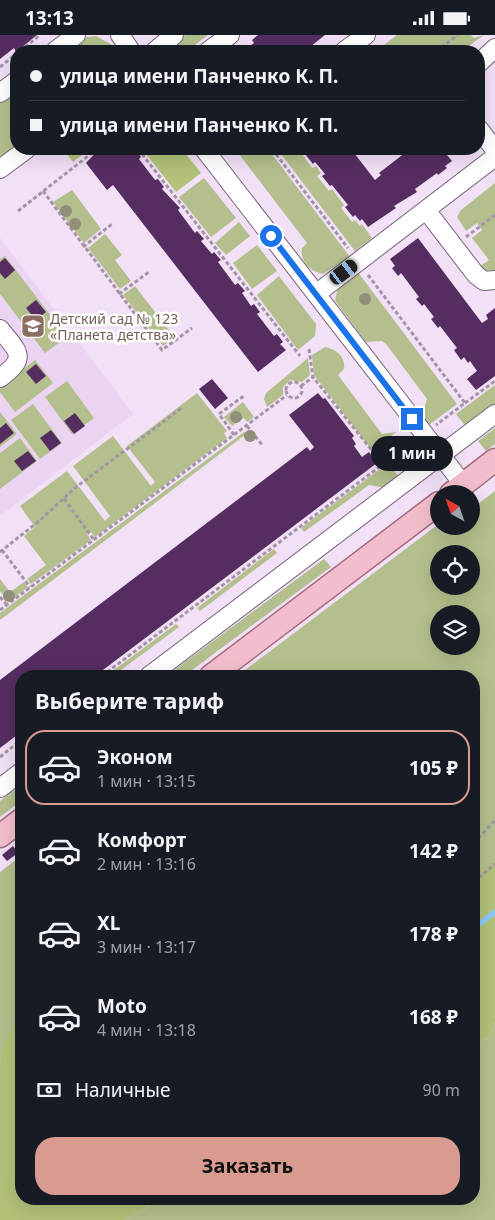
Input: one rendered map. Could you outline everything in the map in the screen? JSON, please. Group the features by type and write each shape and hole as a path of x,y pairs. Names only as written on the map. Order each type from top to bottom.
{"main road":[{"path":"462,485 495,461"},
{"path":"219,670 430,510"},
{"path":"0,836 15,825"}],"street":[{"path":"63,45 76,35"},
{"path":"162,45 174,35"},
{"path":"216,45 230,35"},
{"path":"352,45 366,35"},
{"path":"485,58 495,49"},
{"path":"485,137 495,150"},
{"path":"0,169 19,155"},
{"path":"209,155 441,456 455,485"},
{"path":"316,293 495,157"},
{"path":"426,210 476,275 484,281 495,280"},
{"path":"0,329 16,350 19,358 16,366 0,378"},
{"path":"157,670 495,414"},
{"path":"0,788 15,777"}],"path":[{"path":"28,45 40,35"},
{"path":"444,45 458,35"},
{"path":"0,67 10,59"},
{"path":"18,211 88,155"},
{"path":"143,155 300,356"},
{"path":"277,155 465,403"},
{"path":"42,191 162,350 192,328"},
{"path":"454,246 495,215"},
{"path":"83,247 112,225"},
{"path":"119,294 149,272"},
{"path":"309,349 313,377 382,463"},
{"path":"301,386 313,377"},
{"path":"110,670 382,463 495,381"},
{"path":"287,395 286,390 289,383 294,382 301,386"},
{"path":"287,395 297,398 301,394 301,386"},
{"path":"234,435 219,415 245,395"},
{"path":"0,610 287,395"},
{"path":"30,587 1,551 64,499 183,407"},
{"path":"247,426 262,446"},
{"path":"64,499 94,540"},
{"path":"0,597 6,605"},
{"path":"0,757 15,745"},
{"path":"480,836 495,820"},
{"path":"480,877 495,864"}],"shaded area":[{"name":"Детский сад № 123 «Планета детства»","path":"0,238 133,414 0,516"}],"green space":[{"path":"185,35 208,35 195,45 178,45 176,42"},
{"path":"397,35 471,35 474,38 484,35 470,45 384,45"},
{"path":"96,36 112,45 76,45 87,37"},
{"path":"10,94 10,154 0,162 0,101"},
{"path":"68,155 82,155 73,162"},
{"path":"147,155 187,155 201,173 176,192"},
{"path":"240,155 273,155 350,257 323,274 319,273 310,268 302,257 302,248 307,243"},
{"path":"282,155 303,155 312,168 316,166 321,173 317,176 329,191 332,189 344,205 341,208 352,222 355,220 360,226 362,224 372,238 355,251"},
{"path":"204,178 236,218 211,237 179,197"},
{"path":"495,183 495,270 485,270 479,267 489,260 472,238 482,230 477,223 466,231 457,217 461,210"},
{"path":"72,190 101,229 84,243 53,202"},
{"path":"239,222 250,236 226,255 215,243"},
{"path":"105,234 122,255 115,260 131,281 120,289 88,248"},
{"path":"257,245 277,271 252,289 233,263"},
{"path":"5,256 67,337 45,353 0,294 0,259"},
{"path":"357,271 457,404 429,425 422,415 427,399 386,344 382,341 366,342 335,301 338,287"},
{"path":"279,276 316,324 315,336 298,350 257,295"},
{"path":"135,286 175,338 163,346 123,295"},
{"path":"325,347 342,357 344,369 338,375 382,434 396,432 375,449 373,447 371,449 314,375 312,355"},
{"path":"308,358 310,375 302,382 290,380 283,387 283,395 267,407 264,399 266,393"},
{"path":"35,360 53,383 15,412 0,392 0,387"},
{"path":"67,381 94,418 72,434 45,397"},
{"path":"495,385 495,405 466,427 456,414"},
{"path":"197,393 227,431 224,433 227,438 95,537 91,532 87,534 91,540 31,584 27,579 46,565 24,536 35,527 20,506 67,471 105,521 110,516 73,466 113,436 151,486 155,482 127,446"},
{"path":"243,402 254,417 247,422 244,418 232,426 224,417"},
{"path":"33,404 62,443 40,459 11,420"},
{"path":"0,412 17,434 0,447"},
{"path":"495,428 495,444 486,451 478,441"},
{"path":"244,432 250,433 254,438 244,436 241,438 0,620 0,613"},
{"path":"20,438 37,461 0,489 0,453"},
{"path":"388,463 399,477 386,488 369,485 304,532 301,528"},
{"path":"495,491 495,870 480,882 480,670 245,670 430,531 430,535 480,535 480,502"},
{"path":"274,549 277,553 200,611 197,608"},
{"path":"324,559 331,567 192,670 174,670"},
{"path":"0,579 10,592 24,582 28,587 8,602 0,591"},
{"path":"176,624 179,627 121,670 114,670"},
{"path":"15,790 15,806 0,817 0,801"},
{"path":"15,861 15,1024 0,1063 0,872"},
{"path":"495,861 495,1022 489,1038 480,1040 480,874"},
{"path":"15,1022 15,1205 151,1205 124,1220 0,1220 0,1063 6,1039"},
{"path":"495,1022 495,1220 124,1220 151,1205 480,1205 480,1040 489,1038"}],"building":[{"path":"0,35 37,35 25,45 10,45 10,51 0,59"},
{"path":"258,35 325,35 312,45 251,45 254,43 252,40"},
{"path":"93,155 140,155 141,157 139,159 155,180 158,179 164,187 162,189 180,208 178,210 195,233 197,231 204,239 201,241 212,254 214,252 221,260 218,262 235,285 238,283 245,291 242,293 251,306 254,304 260,312 257,314 274,336 277,334 283,342 280,344 286,350 258,372 113,185 107,190 86,163"},
{"path":"306,155 356,155 375,180 381,175 379,173 402,155 447,155 452,161 438,175 437,173 415,189 417,192 394,206 396,208 368,227 362,219 360,221 355,215 353,217 345,207 348,205 322,176 325,174 315,162 313,164"},
{"path":"418,238 482,323 488,319 486,315 495,308 495,376 476,390 467,379 477,371 470,361 468,363 464,357 461,360 454,350 457,348 440,326 438,328 431,319 434,317 424,304 422,306 416,299 419,297 401,273 398,276 392,268 395,266 390,259"},
{"path":"5,258 15,270 5,279 0,273 0,262"},
{"path":"36,300 46,312 36,320 26,308"},
{"path":"36,364 46,376 36,384 26,372"},
{"path":"212,379 228,398 215,409 199,389"},
{"path":"318,393 323,399 325,398 354,436 352,438 356,444 354,446 362,457 369,452 377,463 103,670 15,670 15,737 0,748 0,680 307,447 310,451 314,447 289,415"},
{"path":"75,413 85,426 74,434 64,421"},
{"path":"6,423 14,433 0,444 0,428"},
{"path":"51,430 61,443 50,451 40,438"},
{"path":"28,451 36,461 22,471 14,461"},
{"path":"13,846 15,849 15,855 7,861 2,855"}],"waterway":[{"path":"480,923 495,912"}],"place":[{"name":"Детский сад № 123 «Планета детства»","path":"33,326"}],"route":[{"path":"271,236 412,419"}]}
